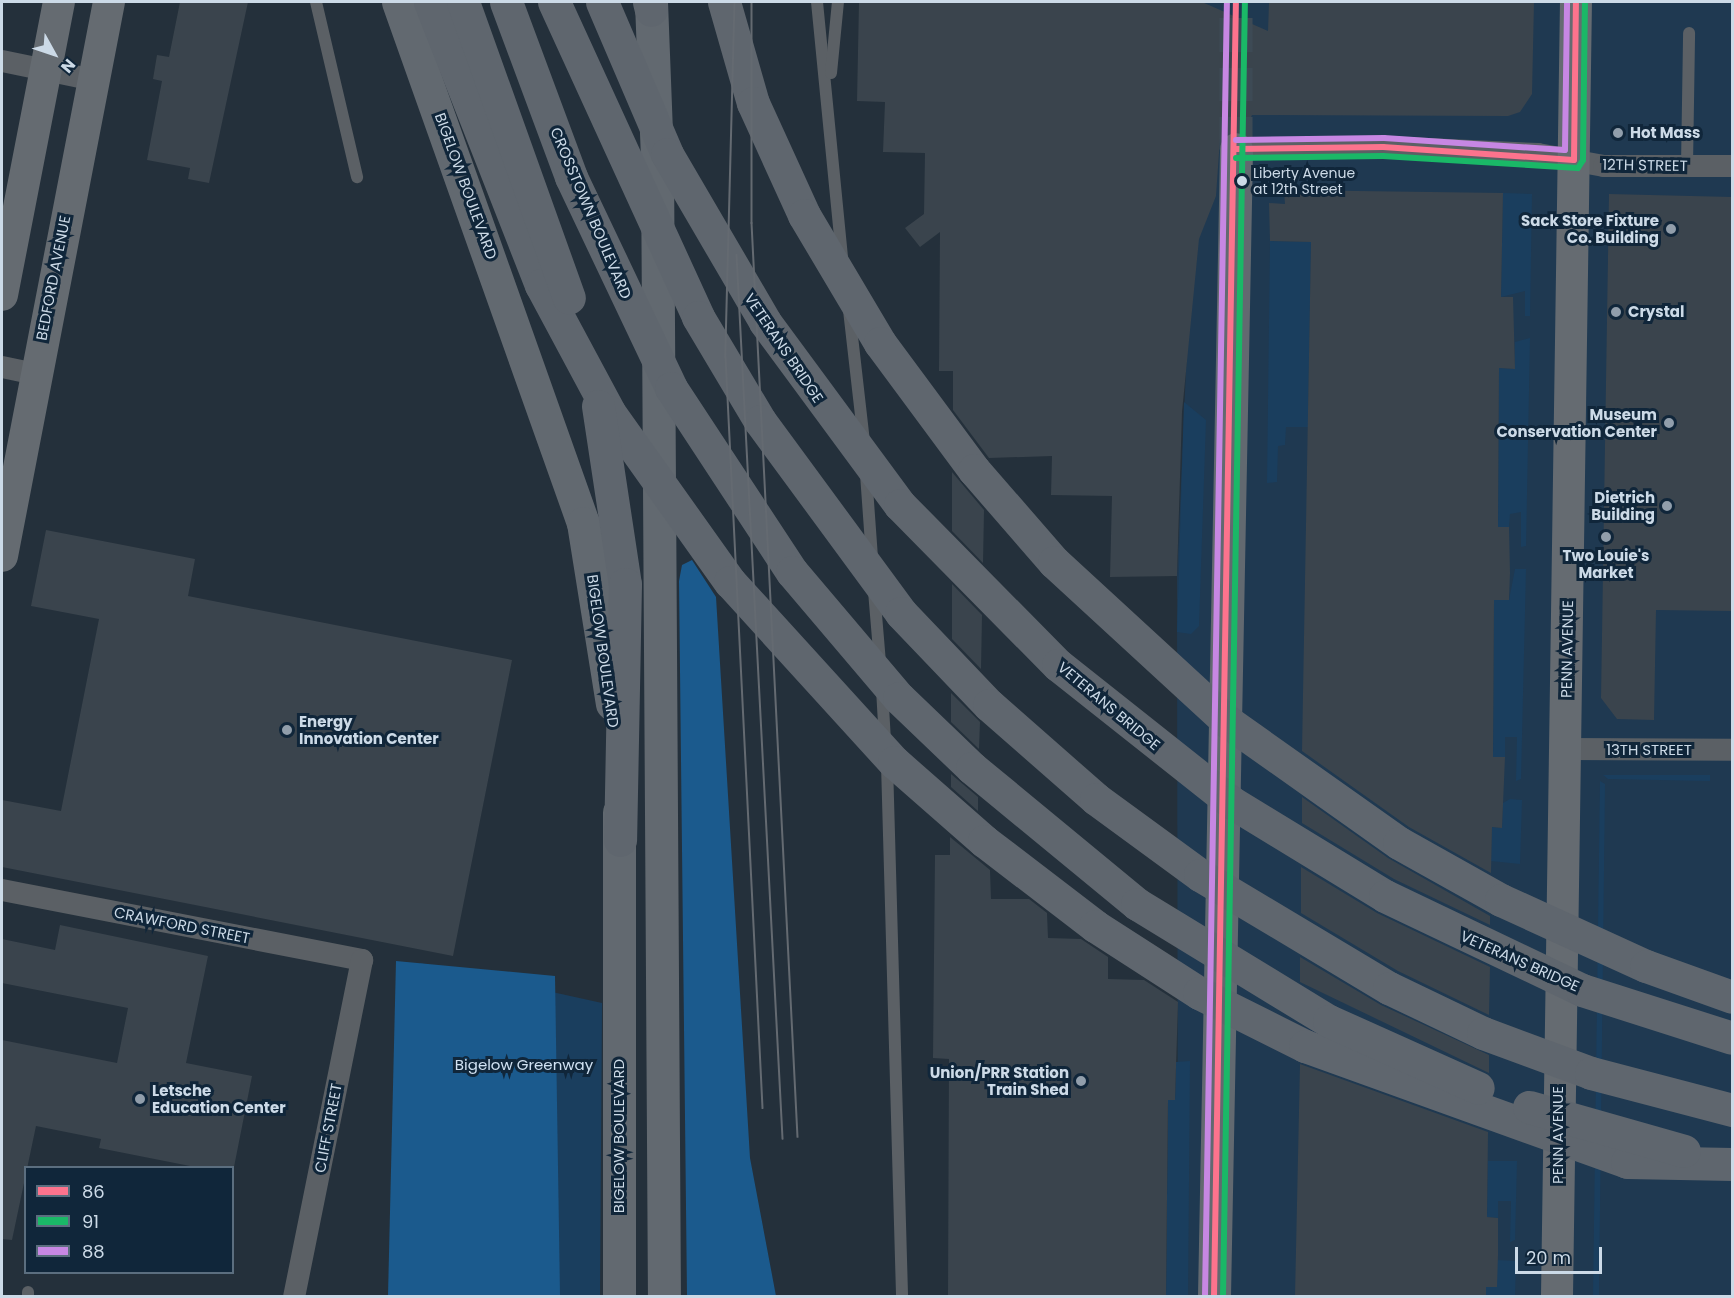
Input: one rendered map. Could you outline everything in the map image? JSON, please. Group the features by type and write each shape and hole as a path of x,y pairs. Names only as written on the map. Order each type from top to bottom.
{"highway":[{"path":"430,2 541,285 609,412 680,516 791,653 894,762 1085,919 1199,993 1305,1046 1554,1139 1627,1162 1732,1163"},
{"path":"463,2 540,212 592,383 618,511 625,584 620,840"},
{"name":"CROSSTOWN BOULEVARD","path":"506,2 572,177 671,388 792,572 899,698 972,768 1137,904 1329,1021 1441,1074 1548,1114 1732,1163"},
{"path":"554,2 698,317 760,420 901,613 989,705 1096,799 1200,875 1389,988 1483,1033 1591,1073 1732,1110"},
{"name":"VETERANS BRIDGE","path":"602,2 667,154 765,322 900,505 978,590 1136,731 1295,844 1404,906 1582,990 1732,1038"},
{"path":"724,2 753,103 804,214 880,343 974,470 1054,562 1228,722 1399,843 1501,900 1646,966 1732,997"}],"main road":[{"name":"BIGELOW BOULEVARD","path":"398,2 583,523 603,622 620,840 619,1296"},
{"path":"650,4 657,148 664,1296"},
{"path":"1214,1296 1236,149"}],"street":[{"path":"2,295 59,2"},
{"name":"BEDFORD AVENUE","path":"2,556 34,374 109,2"},
{"name":"PENN AVENUE","path":"1557,1296 1576,2"},
{"path":"2,62 94,80"},
{"name":"12TH STREET","path":"1236,149 1383,147 1574,160 1604,166 1732,166"},
{"path":"2,367 34,374"},
{"name":"13TH STREET","path":"1566,749 1732,750"},
{"name":"CRAWFORD STREET","path":"2,890 362,960"},
{"name":"CLIFF STREET","path":"294,1296 362,960"}],"lane":[{"path":"316,2 357,177"},
{"path":"817,2 828,98 830,167 861,406 891,822 902,1291 892,1296"},
{"path":"828,98 838,2"},
{"path":"1687,166 1689,33"}],"shaded area":[{"path":"1202,2 1732,2 1732,1296 1178,1296 1177,576"}],"green space":[{"path":"1503,193 1532,194 1530,316 1525,316 1525,291 1501,297"},
{"path":"1270,241 1311,242 1308,427 1286,427 1285,445 1278,446 1277,482 1267,483"},
{"path":"1530,338 1526,546 1521,547 1521,512 1510,514 1509,527 1498,527 1499,368 1515,369 1515,342"},
{"path":"1184,402 1206,420 1199,626 1191,634 1177,632"},
{"path":"692,560 716,597 750,1158 776,1296 687,1296 679,581 682,565"},
{"path":"1515,569 1526,569 1521,779 1516,781 1517,737 1505,737 1505,757 1493,757 1494,600 1509,600"},
{"path":"1603,775 1710,775 1710,781 1608,779"},
{"path":"1600,781 1605,784 1599,1295 1593,1296"},
{"path":"1510,799 1522,800 1520,864 1491,861 1492,827 1502,828 1503,803"},
{"path":"396,961 555,976 560,1296 388,1296"},
{"name":"Bigelow Greenway","path":"420,963 602,1003 600,1296 499,1296"},
{"path":"1190,1061 1188,1296 1166,1296 1168,1100 1175,1100 1176,1062"},
{"path":"1488,1161 1517,1161 1515,1240 1510,1242 1511,1201 1498,1201 1498,1218 1487,1217"},
{"path":"1497,1260 1516,1261 1515,1296 1486,1296 1486,1287 1497,1287"}],"building":[{"path":"180,2 248,2 209,183 188,179 190,168 147,160 162,81 153,79 157,55 169,57"},
{"path":"859,2 1202,2 1268,31 1269,2 1534,2 1532,94 1520,112 1508,116 1252,115 1244,132 1227,132 1220,139 1216,196 1199,239 1182,412 1177,576 1110,577 1112,496 1051,495 1052,456 989,458 953,410 953,371 939,371 940,232 920,247 905,228 924,214 925,153 883,152 885,102 857,101"},
{"path":"1284,190 1503,193 1501,297 1513,297 1515,369 1499,368 1498,527 1509,527 1510,573 1509,600 1494,600 1493,757 1505,757 1502,828 1492,827 1491,873 1409,827 1302,751 1311,242 1270,241 1269,203 1285,204"},
{"path":"1609,194 1732,197 1732,611 1656,610 1654,720 1617,719 1601,698"},
{"path":"952,472 984,510 983,563 952,531"},
{"name":"Energy Innovation Center","path":"46,530 195,559 188,596 512,660 453,956 2,867 2,800 61,811 99,619 31,606"},
{"path":"952,584 982,615 981,669 952,639"},
{"path":"951,693 980,722 979,749 951,722"},
{"path":"951,774 978,797 978,811 951,787"},
{"path":"1302,797 1388,858 1490,916 1490,925 1394,879 1302,823"},
{"name":"Union/PRR Station Train Shed","path":"950,837 990,870 991,899 1029,899 1047,913 1048,938 1081,939 1108,957 1108,979 1144,980 1178,1002 1175,1100 1168,1100 1166,1296 948,1296 949,1059 933,1058 935,855 950,855"},
{"path":"1301,867 1377,913 1490,967 1489,1015 1398,971 1301,913"},
{"path":"60,925 208,956 186,1063 252,1076 234,1167 190,1166 99,1148 101,1139 36,1126 28,1166 24,1166 24,1183 12,1240 2,1239 2,1040 117,1063 128,1008 2,983 2,939 55,950"},
{"path":"1300,957 1381,1005 1489,1055 1489,1073 1300,982"},
{"path":"1300,1064 1488,1132 1487,1217 1498,1218 1497,1287 1486,1287 1486,1296 1295,1296"}],"tunnel":[{"path":"1236,2 1236,149"}],"tram line":[{"path":"735,2 726,357 763,1108"},
{"path":"752,2 752,223 798,1137"},
{"path":"737,255 783,1139"}],"transit line":[{"name":"88","path":"1205,1296 1227,2"},
{"name":"86","path":"1214,1296 1236,2"},
{"name":"91","path":"1223,1296 1245,2"},
{"name":"88","path":"1236,140 1384,138 1565,150 1567,2"},
{"name":"86","path":"1236,149 1383,147 1574,160 1576,2"},
{"name":"91","path":"1236,158 1383,156 1578,168 1583,160 1585,2"}],"place":[{"name":"Hot Mass","path":"1618,133"},
{"name":"Liberty Avenue at 12th Street","path":"1242,181"},
{"name":"Sack Store Fixture Co. Building","path":"1671,229"},
{"name":"Crystal","path":"1616,312"},
{"name":"Museum Conservation Center","path":"1669,423"},
{"name":"Dietrich Building","path":"1667,506"},
{"name":"Two Louie's Market","path":"1606,537"},
{"name":"Energy Innovation Center","path":"287,730"},
{"name":"Union/PRR Station Train Shed","path":"1081,1081"},
{"name":"Letsche Education Center","path":"140,1099"}]}
